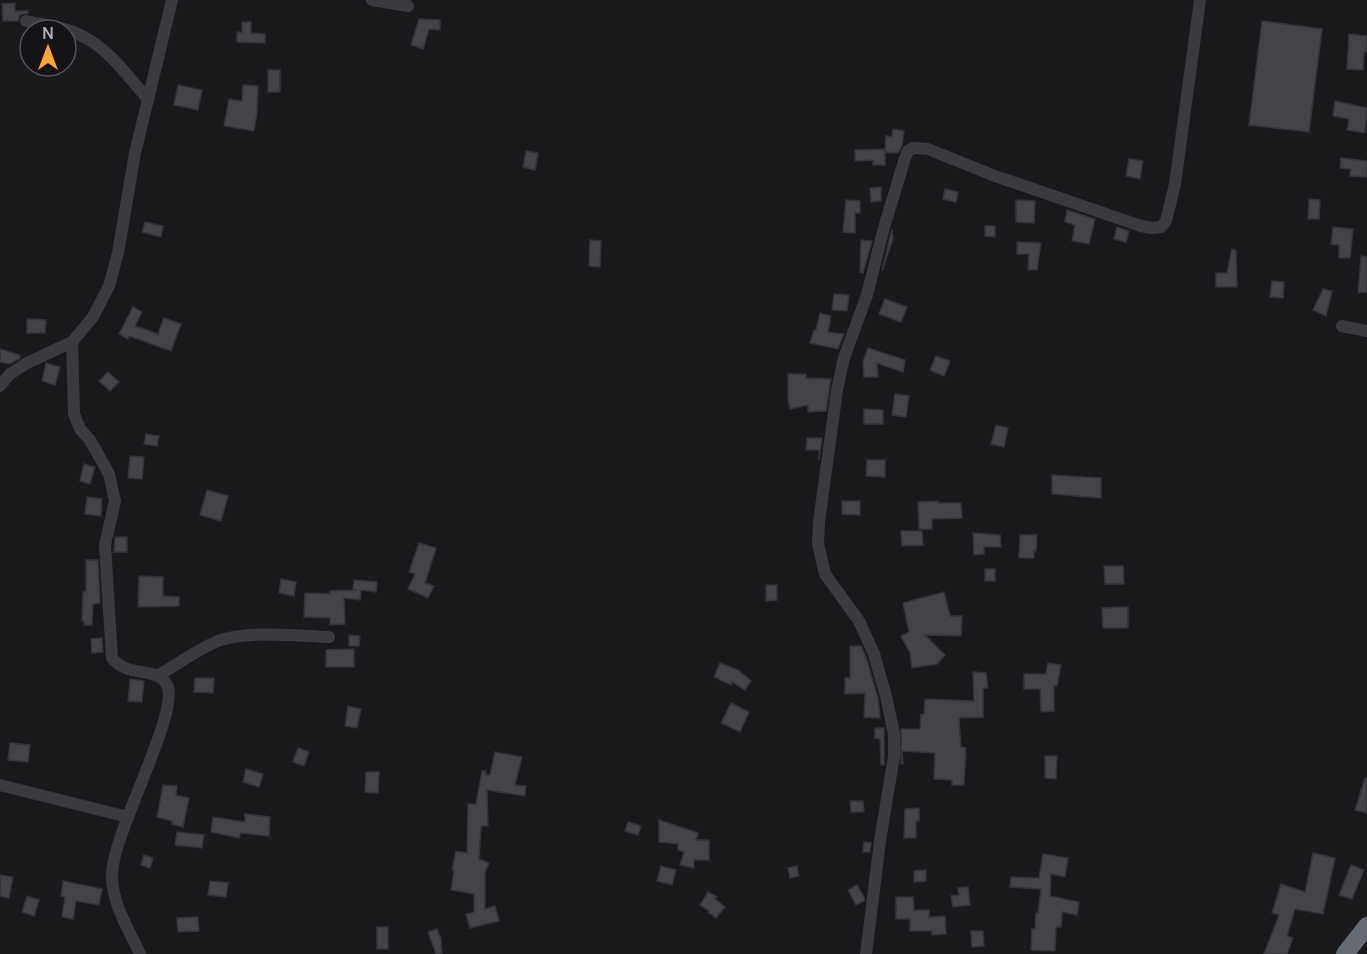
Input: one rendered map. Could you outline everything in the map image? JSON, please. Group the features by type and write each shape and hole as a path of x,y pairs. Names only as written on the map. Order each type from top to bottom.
{"highway":[{"path":"1345,954 1367,926"},
{"path":"1361,954 1367,945"}],"street":[{"path":"0,386 10,374 27,363 72,342 93,318 109,286 118,253 135,153 172,0"},
{"path":"372,0 408,6"},
{"path":"866,954 880,841 894,756 894,734 886,696 873,654 859,621 825,574 818,543 819,522 835,401 844,358 867,296 883,231 905,158 908,151 913,148 928,149 994,176 1130,222 1152,228 1161,227 1166,221 1175,184 1200,0"},
{"path":"78,34 103,50 148,99"},
{"path":"1342,326 1367,331"},
{"path":"72,342 74,414 80,429 90,440 109,474 115,501 105,545 112,658 117,665 126,669 157,676 166,682 170,691 149,764 128,816 111,876 117,903 140,954"},
{"path":"157,676 196,651 219,640 252,635 329,637"},
{"path":"0,785 128,816"}],"building":[{"path":"15,3 15,11 28,11 28,13 20,15 18,21 3,21 2,4"},
{"path":"419,19 440,20 440,30 429,29 423,49 411,45"},
{"path":"1262,21 1322,29 1309,132 1249,125"},
{"path":"242,22 251,22 251,33 265,34 265,43 237,42 237,32 242,33"},
{"path":"1349,34 1367,36 1367,52 1364,52 1363,70 1347,69"},
{"path":"268,70 280,70 280,92 268,92"},
{"path":"178,85 202,90 198,110 174,105"},
{"path":"243,85 258,86 254,131 224,126 229,99 242,101"},
{"path":"1335,101 1367,108 1365,133 1347,130 1349,119 1333,116"},
{"path":"893,129 904,131 902,146 898,153 885,152 886,136 892,137"},
{"path":"885,149 885,165 873,165 873,160 855,161 855,150"},
{"path":"526,151 538,153 535,170 523,167"},
{"path":"1341,158 1367,161 1367,177 1350,176 1351,169 1340,168"},
{"path":"1129,159 1143,161 1140,179 1126,176"},
{"path":"881,187 881,201 871,202 870,188"},
{"path":"945,189 958,192 956,202 943,199"},
{"path":"1309,199 1320,200 1319,219 1308,219"},
{"path":"846,200 860,201 860,213 855,213 855,233 843,232"},
{"path":"1016,200 1035,201 1034,223 1016,222"},
{"path":"1067,210 1095,219 1089,244 1072,241 1075,225 1065,222"},
{"path":"145,222 163,226 161,237 142,232"},
{"path":"985,226 995,226 995,237 985,236"},
{"path":"1117,227 1129,231 1126,242 1114,239"},
{"path":"1333,227 1353,229 1350,258 1339,258 1339,245 1331,244"},
{"path":"892,229 893,239 882,271 891,233"},
{"path":"590,240 601,241 600,267 589,266"},
{"path":"861,240 872,241 863,273 860,272"},
{"path":"1017,242 1041,243 1037,270 1028,270 1029,254 1017,254"},
{"path":"1232,249 1236,250 1237,287 1216,287 1216,273 1227,273"},
{"path":"1361,256 1367,257 1367,292 1358,293"},
{"path":"1272,281 1284,282 1283,298 1270,297"},
{"path":"1323,289 1332,291 1326,316 1313,310"},
{"path":"834,294 849,295 847,311 832,310"},
{"path":"885,299 907,307 901,322 879,314"},
{"path":"133,307 142,312 135,326 158,334 164,318 181,324 171,351 129,336 128,339 119,334"},
{"path":"820,313 831,316 828,332 844,334 838,349 810,343"},
{"path":"27,319 46,320 45,333 27,333"},
{"path":"868,348 905,360 903,372 877,363 878,377 864,377 863,362"},
{"path":"0,349 20,355 20,358 10,364 0,362"},
{"path":"936,356 950,361 944,376 930,370"},
{"path":"46,363 60,367 55,385 42,381"},
{"path":"108,372 119,382 110,391 99,381"},
{"path":"788,374 806,374 806,378 831,379 826,411 808,412 808,405 790,409"},
{"path":"895,394 909,396 906,417 892,415"},
{"path":"864,409 883,410 883,424 864,424"},
{"path":"996,425 1008,428 1004,447 991,444"},
{"path":"146,434 159,436 157,446 144,444"},
{"path":"807,438 822,438 819,460 819,450 806,450"},
{"path":"130,456 144,457 142,479 128,478"},
{"path":"867,460 885,460 885,477 866,476"},
{"path":"84,464 95,467 90,484 80,481"},
{"path":"1052,475 1101,478 1101,498 1052,494"},
{"path":"207,490 228,496 221,521 200,515"},
{"path":"87,497 102,499 101,516 85,514"},
{"path":"842,501 860,501 860,515 842,514"},
{"path":"938,501 938,503 961,503 962,518 932,519 932,529 919,529 918,502"},
{"path":"901,531 922,531 923,545 902,546"},
{"path":"973,533 1000,535 1001,547 984,547 984,554 974,555"},
{"path":"1020,535 1037,535 1034,558 1019,558"},
{"path":"115,537 127,537 127,552 114,552"},
{"path":"419,543 436,548 425,583 434,586 428,598 408,589 415,574 409,572"},
{"path":"86,560 98,560 100,603 93,604 92,625 84,625 82,621 83,592 86,592"},
{"path":"1104,566 1123,566 1124,584 1105,584"},
{"path":"985,569 995,569 995,581 985,581"},
{"path":"139,576 163,577 163,596 179,597 179,606 138,607"},
{"path":"281,579 296,582 294,596 279,593"},
{"path":"354,580 377,582 376,592 361,590 360,600 344,598 345,624 330,625 330,618 304,617 305,593 330,594 330,591 357,590 353,590"},
{"path":"766,585 777,585 777,600 766,601"},
{"path":"944,592 950,616 962,616 961,636 925,635 945,655 937,664 912,668 910,653 901,636 909,632 903,603"},
{"path":"1128,607 1128,628 1103,628 1102,608"},
{"path":"349,635 360,636 359,646 349,646"},
{"path":"102,638 103,652 92,653 91,639"},
{"path":"850,646 861,646 866,657 878,698 880,718 864,717 865,693 845,694 845,678 850,678"},
{"path":"354,649 354,667 326,667 326,650"},
{"path":"720,663 738,670 751,681 745,690 732,682 731,685 714,677"},
{"path":"1048,663 1061,665 1057,686 1054,685 1054,711 1041,712 1040,689 1024,689 1024,674 1046,674"},
{"path":"973,672 986,673 988,688 983,688 983,717 959,718 961,747 966,748 964,785 952,785 952,780 934,779 935,753 902,751 903,764 901,764 901,729 920,729 925,699 974,701"},
{"path":"195,678 214,678 213,693 194,692"},
{"path":"130,679 144,681 142,702 128,701"},
{"path":"731,703 749,712 740,732 721,723"},
{"path":"348,706 361,709 357,728 345,726"},
{"path":"875,728 884,728 884,765 881,765 880,739 875,738"},
{"path":"10,743 30,745 28,762 8,760"},
{"path":"298,748 309,752 304,766 293,762"},
{"path":"495,752 522,757 515,785 526,786 525,796 487,790 488,826 481,826 479,859 489,863 485,873 485,909 495,906 499,921 470,928 466,914 474,912 474,894 451,890 454,870 452,870 456,851 467,853 468,804 476,804 482,771 490,775"},
{"path":"1045,756 1057,756 1056,779 1045,778"},
{"path":"246,769 263,774 259,787 243,782"},
{"path":"366,772 379,772 378,793 365,792"},
{"path":"1365,778 1367,778 1367,813 1355,810"},
{"path":"163,785 177,786 176,795 189,798 183,827 157,817"},
{"path":"850,801 863,801 864,812 851,812"},
{"path":"919,808 916,838 904,838 905,809"},
{"path":"245,814 270,817 269,836 241,833 239,838 211,832 213,817 245,822"},
{"path":"659,820 698,833 696,840 709,840 709,860 694,860 694,868 680,865 684,852 678,850 678,844 659,842"},
{"path":"628,822 641,826 638,835 625,831"},
{"path":"177,832 204,835 202,848 175,845"},
{"path":"864,842 871,843 870,852 863,852"},
{"path":"1313,853 1335,858 1323,914 1295,909 1287,936 1293,938 1287,954 1264,954 1279,915 1272,913 1281,884 1305,892"},
{"path":"1043,854 1068,858 1065,877 1051,874 1050,896 1079,902 1077,915 1062,912 1061,927 1056,927 1055,951 1031,950 1032,929 1035,929 1041,889 1010,887 1011,877 1039,878"},
{"path":"144,855 153,858 150,868 141,865"},
{"path":"1351,865 1364,870 1352,899 1339,895"},
{"path":"661,866 676,870 672,885 657,881"},
{"path":"797,866 799,876 790,878 788,868"},
{"path":"926,870 926,881 914,882 914,871"},
{"path":"0,875 13,877 9,898 0,896"},
{"path":"63,881 102,889 99,905 76,901 73,919 62,917 65,897 61,896"},
{"path":"210,881 228,883 226,897 208,895"},
{"path":"857,885 865,899 856,905 848,890"},
{"path":"968,887 970,905 953,907 951,896 959,895 958,888"},
{"path":"708,892 717,897 715,899 725,907 716,918 700,905"},
{"path":"27,896 39,900 34,916 22,912"},
{"path":"896,897 913,897 914,910 929,910 929,917 945,916 946,934 932,935 932,931 910,931 910,919 896,919"},
{"path":"198,917 199,931 178,932 177,918"},
{"path":"377,927 388,927 388,949 377,949"},
{"path":"437,929 441,939 442,954 436,954 428,932"},
{"path":"971,931 983,931 984,946 972,947"}]}
